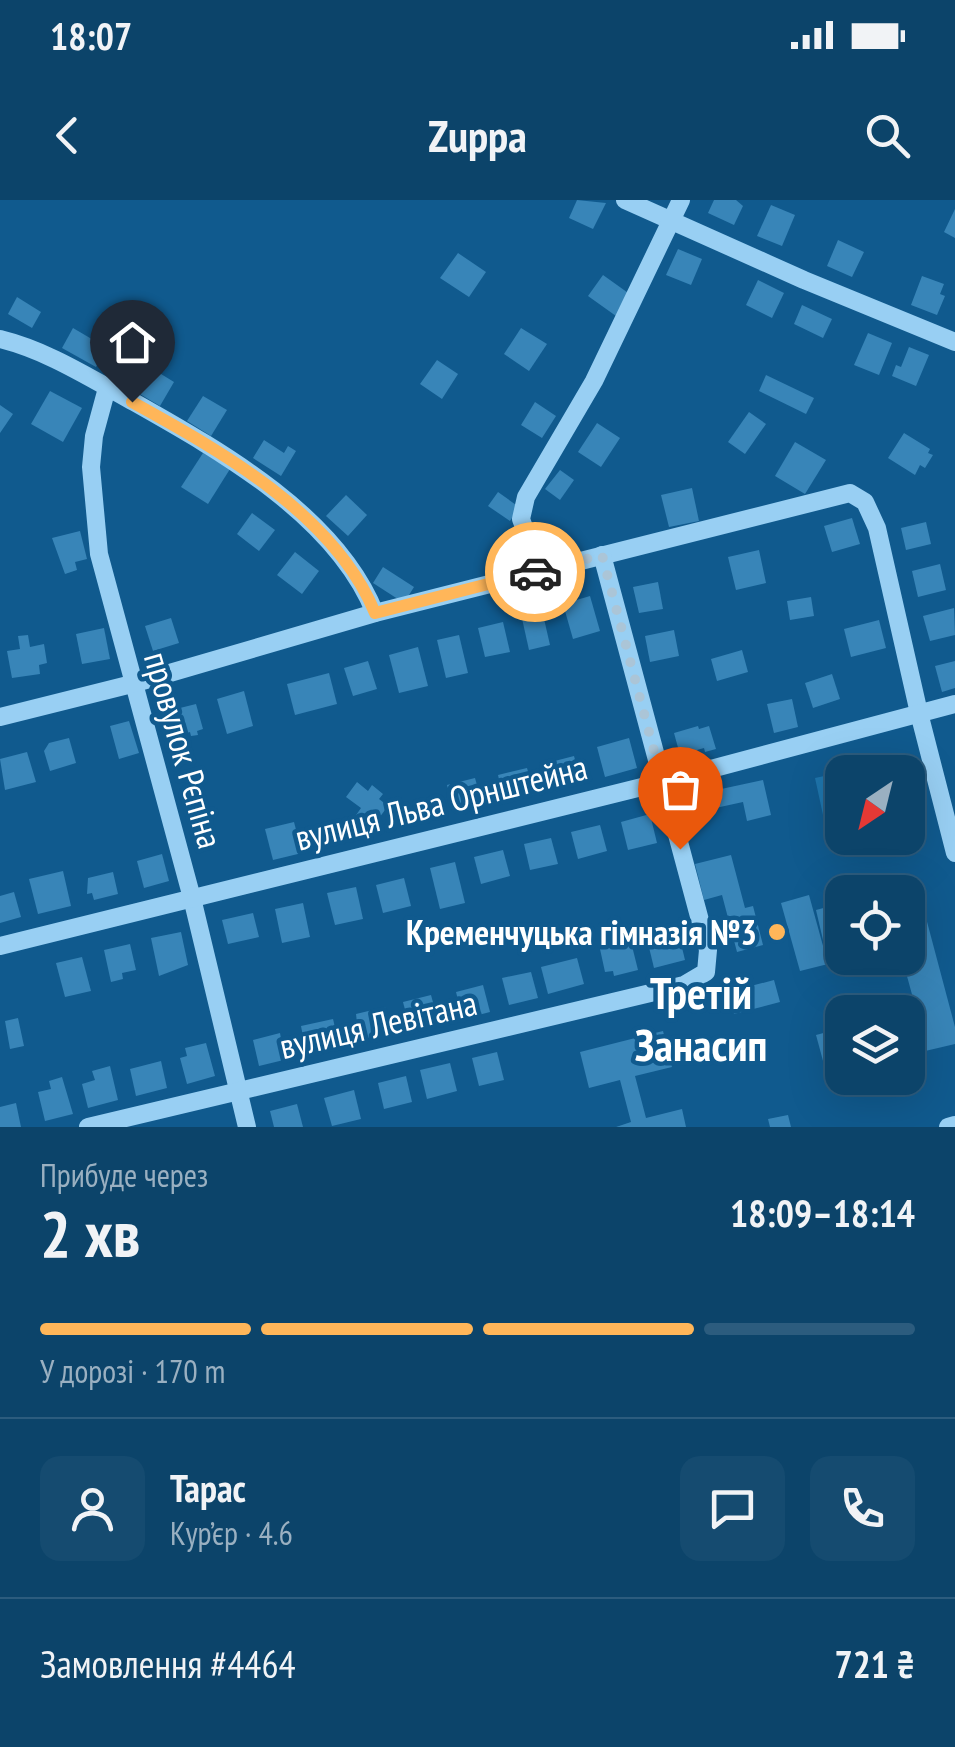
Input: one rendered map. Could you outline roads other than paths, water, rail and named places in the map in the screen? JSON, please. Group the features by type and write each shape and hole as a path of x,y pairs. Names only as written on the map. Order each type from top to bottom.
{"street":[{"path":"625,200 955,342"},
{"path":"540,571 521,519 526,498 594,381 681,200"},
{"path":"0,340 40,353 220,452 305,518 353,568 375,613"},
{"name":"провулок Рєпіна","path":"107,388 94,436 91,467 93,511 106,589 192,898 248,1127"},
{"path":"0,717 132,684 375,613 850,493 859,496 877,528 918,713 955,853"},
{"path":"602,555 662,782"},
{"name":"вулиця Льва Орнштейна","path":"0,946 662,782 955,704"},
{"name":"вулиця Левітана","path":"88,1127 684,985 706,972 709,957 662,782"}],"place":[{"name":"Кременчуцька гімназія №3","path":"777,932"}],"district":[{"name":"Третій Занасип","path":"701,1018"}]}
